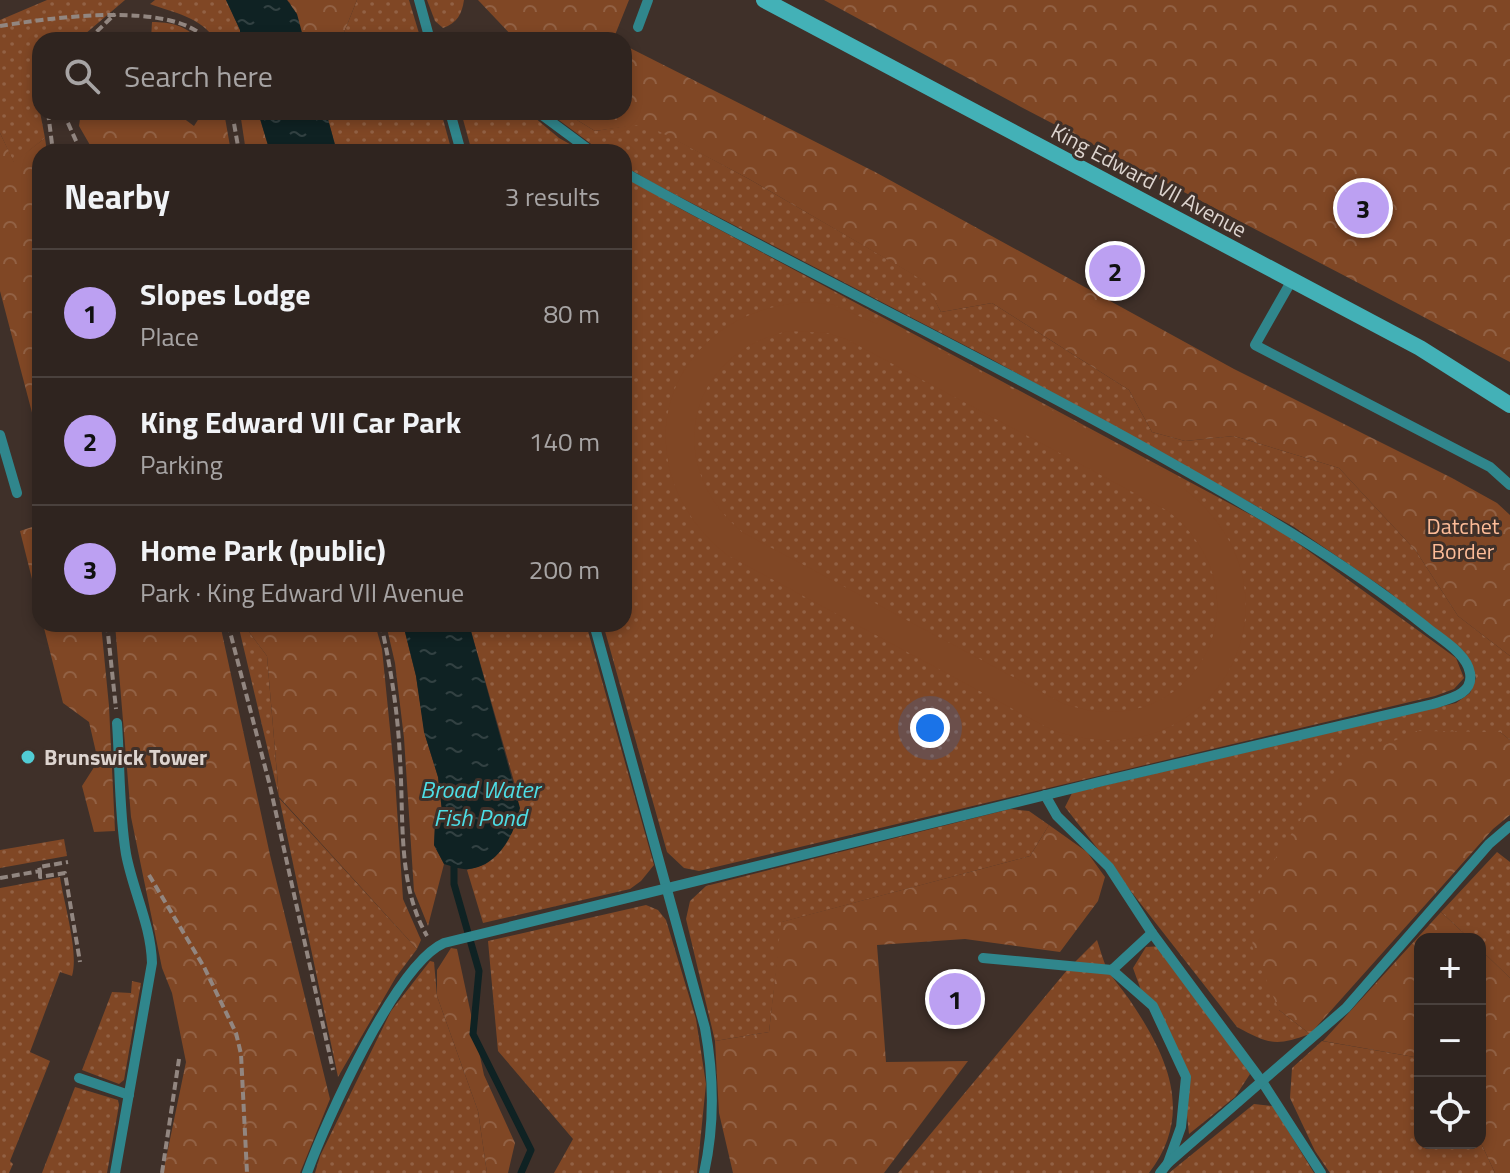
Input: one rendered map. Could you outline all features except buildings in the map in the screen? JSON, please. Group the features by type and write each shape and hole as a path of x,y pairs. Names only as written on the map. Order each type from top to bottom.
{"main road":[{"name":"King Edward VII Avenue","path":"764,0 1420,348 1510,405"}],"lane":[{"path":"419,0 428,32"},
{"path":"638,27 648,0"},
{"path":"452,120 459,144"},
{"path":"549,120 581,144"},
{"path":"307,1173 342,1095 393,996 434,947 1045,795 1433,704 1463,693 1469,686 1471,676 1463,659 1454,650 1371,585 1314,546 1029,384 632,176"},
{"path":"1292,280 1255,345 1490,467 1510,485"},
{"path":"0,435 17,493"},
{"path":"596,632 668,888 710,1054 712,1132 704,1173"},
{"path":"115,1173 152,963 149,931 125,846 117,723"},
{"path":"1045,795 1057,816 1109,867 1152,933 1263,1083 1321,1173"},
{"path":"1160,1173 1346,1008 1489,844 1510,826"},
{"path":"1112,970 1152,933"},
{"path":"983,958 1112,970 1153,1006 1186,1077 1181,1127 1168,1163"},
{"path":"79,1078 129,1095"}],"path":[{"path":"0,26 115,14 147,14 173,18 198,32"},
{"path":"96,32 115,14"},
{"path":"49,120 52,144"},
{"path":"67,120 77,144"},
{"path":"233,120 238,144"},
{"path":"108,632 117,723"},
{"path":"230,632 270,786 328,1052 342,1095"},
{"path":"383,632 397,708 406,875 416,917 434,947"},
{"path":"125,846 132,849 182,928 229,1014 241,1054 247,1173"},
{"path":"68,862 39,867 40,877 65,873 80,962"},
{"path":"0,878 40,871"},
{"path":"162,1173 179,1059"}],"green space":[{"path":"47,0 125,0 87,32 32,32 32,120 42,120 45,138 32,144 32,148 14,163 0,133 0,20"},
{"path":"155,0 226,0 240,32 210,32 195,21 150,4"},
{"path":"287,0 357,0 344,32 301,32"},
{"path":"357,0 409,0 419,32 344,32"},
{"path":"427,0 464,0 458,17 443,28 435,21"},
{"path":"478,0 629,0 616,32 508,32"},
{"path":"824,0 1510,0 1510,362 1021,107"},
{"path":"152,22 177,25 189,32 151,32"},
{"name":"Datchet Border","path":"632,49 877,173 1234,369 1497,503 1510,515 1510,656 1458,616 1416,551 1339,468 1234,436 1185,441 1152,432 1129,390 992,303 941,312 924,281 749,179 645,124 595,131 577,120 632,120"},
{"path":"80,120 186,120 194,126 198,120 225,120 230,144 89,144 79,126"},
{"path":"241,120 260,120 268,144 245,144"},
{"path":"328,120 443,120 450,144 335,144"},
{"path":"463,120 538,120 570,144 470,144"},
{"path":"559,120 577,120 595,131 645,123 925,281 941,312 992,303 1129,390 1152,432 1185,441 1234,436 1339,468 1416,551 1458,616 1510,656 1510,740 1500,732 1279,1010 1310,1034 1273,1042 1237,1027 1065,807 1072,793 1456,703 1470,693 1476,678 1470,661 1461,649 1385,589 1294,527 991,359 655,184 632,171 632,144 591,144"},
{"path":"0,133 14,162 32,148 32,413 0,291"},
{"path":"632,181 1281,531 1456,658 1464,678 1454,689 1435,696 699,871 684,868 667,852 605,632 632,632"},
{"path":"809,302 834,305 877,324 880,318 1186,482 1183,488 1223,531 1243,578 1244,626 1229,670 1200,707 1159,731 1108,740 1050,729 727,555 692,519 672,478 666,437 672,397 690,361 720,332 760,311","holes":["788,331 827,333 846,339 1168,511 1200,546 1215,584 1216,622 1204,657 1181,686 1148,705 1108,712 1062,703 742,532 717,505 701,476 695,445 697,415 708,387 727,363 753,344"]},
{"path":"32,527 32,579 20,531"},
{"path":"45,632 102,632 115,831 94,832 82,786 98,761 89,722 63,703"},
{"path":"116,632 222,632 270,855 330,1099 300,1173 163,1173 186,1062 172,993 162,968 131,817"},
{"path":"240,632 249,632 267,656 279,796"},
{"path":"249,632 377,632 382,649 395,779 403,899 421,940 417,949 279,797 267,656"},
{"path":"388,632 405,632 416,676 425,735 438,777 442,811 435,824 434,845 444,864 428,926 414,891 404,738 395,663"},
{"path":"471,632 588,632 654,865 630,889 483,923 467,870 486,864 515,785"},
{"path":"1417,731 1500,732 1510,740 1510,815 1493,829 1310,1034 1279,1010 1252,946 1262,879 1310,805 1361,755"},
{"path":"279,798 417,949 396,977 338,1077"},
{"path":"1010,809 1029,811 1049,825 1030,856 782,922 769,1032 715,1041 686,919 690,901 706,886"},
{"path":"1049,825 1087,852 1105,877 1098,901 1060,952 965,939 877,945 886,1062 968,1061 884,1173 733,1173 719,1113 715,1041 769,1032 781,922 1030,856"},
{"path":"64,839 67,856 0,868 0,850"},
{"path":"1497,852 1510,862 1510,978 1486,955 1486,933 1464,933 1441,912"},
{"path":"60,877 74,954 72,976 60,972 30,1052 50,1061 10,1161 13,1164 9,1173 0,1173 0,888"},
{"path":"646,905 658,910 666,920 696,1019 706,1084 697,1173 554,1173 573,1139 498,1051 488,941"},
{"path":"1441,912 1464,933 1422,933"},
{"path":"1097,940 1107,969 1155,1041 1170,1084 1173,1106 1171,1128 1163,1151 1149,1173 898,1173 1068,969"},
{"path":"1414,942 1414,1057 1323,1041"},
{"path":"1162,946 1250,1074 1235,1097 1189,1134 1182,1069 1142,993 1133,968 1146,947"},
{"path":"451,948 457,949 484,1075 515,1143 508,1173 487,1173 478,1111 437,996 437,970"},
{"path":"1486,955 1510,978 1510,1173 1495,1173 1484,1149"},
{"path":"430,961 434,962 437,996 478,1111 487,1173 315,1173 320,1156 391,1011"},
{"path":"132,981 141,983 124,1080 119,1084 82,1070 112,992 131,993"},
{"path":"1322,1041 1414,1057 1414,1149 1484,1149 1495,1173 1330,1173 1315,1151 1290,1098 1292,1068"},
{"path":"75,1087 118,1100 107,1173 42,1173"},
{"path":"1254,1104 1273,1106 1314,1173 1169,1173"}],"water":[{"path":"226,0 287,0 297,14 302,32 240,32"},
{"path":"260,120 328,120 335,144 268,144"},
{"name":"Broad Water Fish Pond","path":"405,632 471,632 520,808 504,847 479,867 463,869 444,864 434,845 435,824 442,811 438,777 424,732 416,676"}],"waterway":[{"path":"454,867 454,884 479,971 473,1034 531,1150 521,1173"}],"place":[{"name":"Home Park (public)","path":"1363,208"},
{"name":"King Edward VII Car Park","path":"1115,271"},
{"name":"Brunswick Tower","path":"28,757"},
{"name":"Slopes Lodge","path":"955,999"}]}
